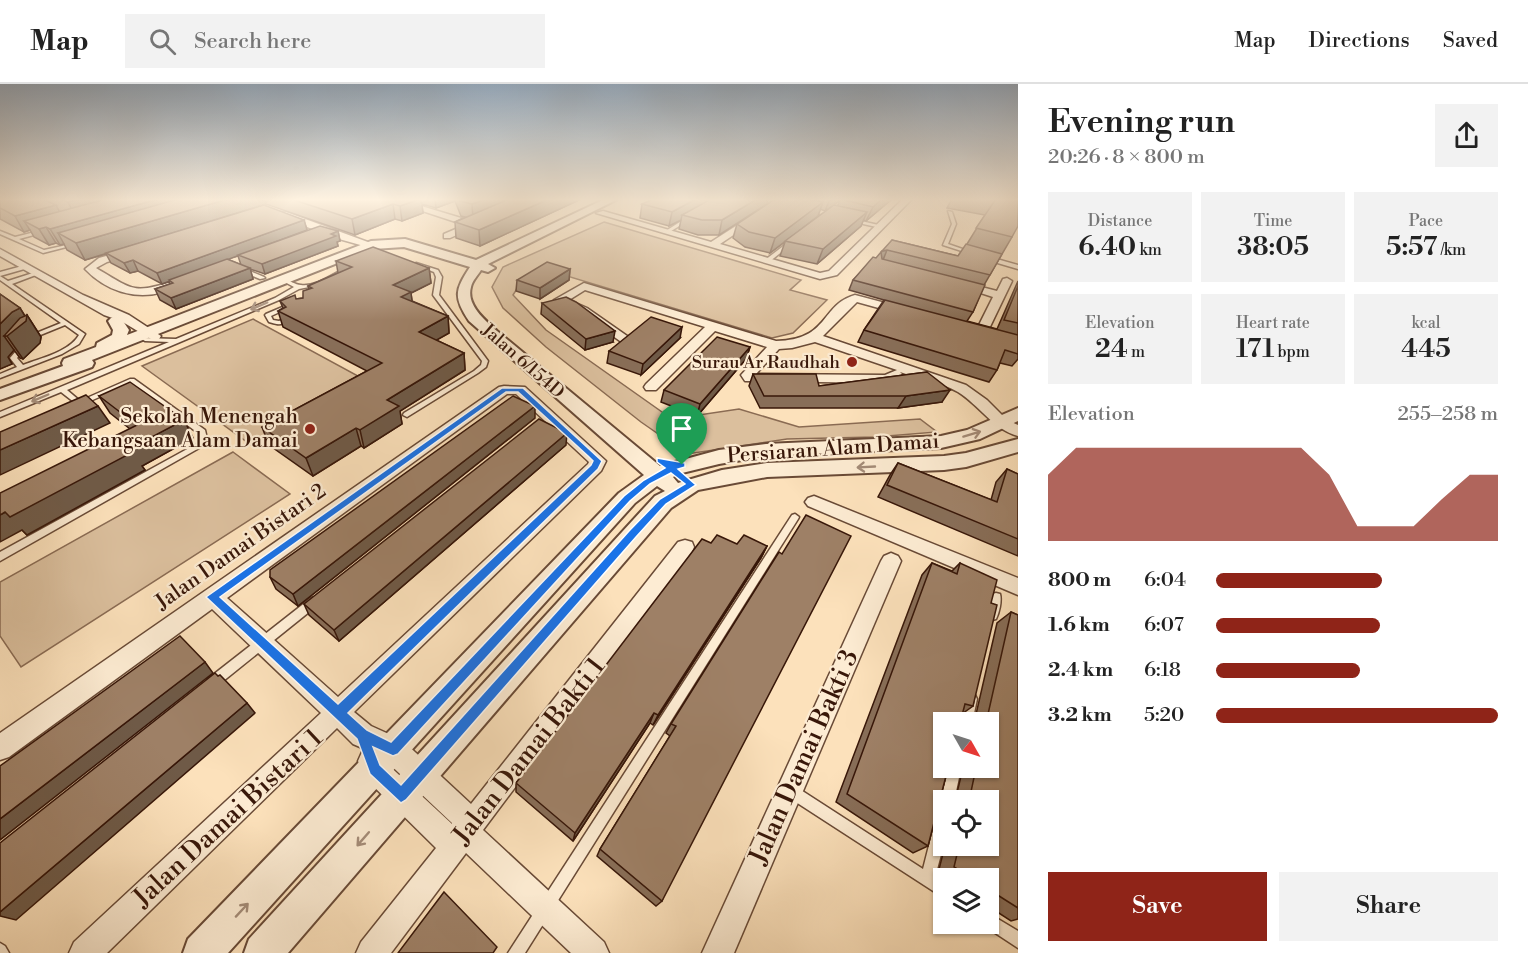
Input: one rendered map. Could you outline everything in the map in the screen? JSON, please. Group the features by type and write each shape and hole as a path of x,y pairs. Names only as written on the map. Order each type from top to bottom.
{"street":[{"path":"340,240 366,247"},
{"path":"116,317 144,323 190,315 291,283 366,247 405,243 480,263 533,240"},
{"path":"693,240 820,276 833,273 868,240"},
{"path":"712,245 721,240"},
{"path":"144,248 103,260 90,269 132,294 140,295 189,280"},
{"path":"2,255 116,317 149,339"},
{"name":"Jalan 6/154D","path":"480,263 478,300 487,315 667,475"},
{"path":"946,281 1000,295"},
{"path":"980,333 1007,281"},
{"path":"624,338 583,310 560,300 584,286 775,345 795,346 816,338 855,298 916,314"},
{"path":"0,395 149,339 213,312 224,304"},
{"path":"70,363 149,339 190,315"},
{"path":"38,380 119,337 121,330 116,317"},
{"path":"651,387 713,326"},
{"path":"816,338 949,383 959,397 1007,420"},
{"path":"775,345 748,375 750,378 888,379 904,368"},
{"name":"Jalan Damai Bistari 1","path":"85,953 595,467 598,461 591,454 545,420 520,390 511,388"},
{"name":"Jalan Damai Bistari 2","path":"0,748 504,390 511,388"},
{"name":"Persiaran Alam Damai","path":"202,953 627,498 667,475 766,450 941,442 973,435 1007,420"},
{"name":"Persiaran Alam Damai","path":"667,475 722,477 767,470 955,462 1018,445"},
{"name":"Persiaran Alam Damai","path":"263,953 663,502 667,475"},
{"path":"814,502 1018,586"},
{"name":"Jalan Damai Bakti 1","path":"372,953 685,547"},
{"name":"Jalan Damai Bakti 3","path":"718,953 891,561"},
{"path":"212,597 362,735 410,785 447,840 466,832 593,953"}],"lane":[{"path":"15,240 43,252 86,241"},
{"path":"767,261 794,240"},
{"path":"947,240 945,245 1018,267"},
{"path":"406,416 476,372 484,366 485,361 436,295 439,277 436,271 411,262"},
{"path":"235,263 262,278"},
{"path":"306,295 311,287 324,279 357,265"},
{"path":"0,376 60,353 77,343 82,334 0,276 26,267"},
{"path":"8,283 38,273"},
{"path":"0,415 62,389 149,339 180,340 277,299 291,283 311,287"},
{"path":"284,321 271,321 268,315 302,302"},
{"path":"22,368 13,358 31,337 66,324"},
{"path":"149,339 180,340"},
{"path":"0,557 204,443 202,432 132,380 69,408"},
{"path":"62,389 79,404"},
{"path":"516,953 795,517"},
{"path":"206,687 327,591"},
{"path":"988,631 996,597"},
{"path":"969,712 974,689"},
{"path":"790,790 933,884"},
{"path":"927,880 933,856"},
{"path":"999,927 1018,940"}],"shaded area":[{"path":"565,240 664,240 801,280 790,290 827,300 793,333 772,338 544,269 525,276 513,295 546,330 672,419 739,409 799,427 920,419 937,432 875,437 787,439 687,454 641,422 546,347 503,308 492,287 503,267"},
{"path":"253,319 369,382 254,447 142,366"},
{"path":"233,452 290,494 21,667 0,636 0,582"}],"building":[{"path":"70,240 88,240 76,243"},
{"path":"150,240 250,240 157,273 133,260 124,263 106,253"},
{"path":"282,240 327,240 262,264 238,255"},
{"path":"787,240 834,240 823,249 785,241"},
{"path":"892,240 958,256 966,244 1002,254 990,275 887,250 882,251"},
{"path":"373,247 429,268 393,285 411,292 401,297 448,316 419,332 464,353 387,400 399,406 360,430 356,428 306,458 262,427 382,363 278,311 286,307 280,301 295,295 296,299 303,298 303,291 312,288 308,286 352,267 336,261"},
{"path":"881,252 882,259 985,285 973,312 853,280 873,257 876,258"},
{"path":"227,259 250,268 171,298 155,289 173,283 169,280"},
{"path":"547,262 570,269 540,288 517,280"},
{"path":"1018,286 1018,323 1004,320"},
{"path":"0,294 20,308 12,312 0,324"},
{"path":"566,297 615,331 586,339 542,303"},
{"path":"885,300 1018,335 1018,354 1005,350 997,370 864,330"},
{"path":"27,315 26,321 4,336 20,318"},
{"path":"651,317 682,327 643,364 609,351"},
{"path":"717,337 750,347 700,404 664,390"},
{"path":"927,372 950,390 906,396 764,396 753,374 816,374 819,386"},
{"path":"130,382 184,420 129,449 133,452 10,517 5,512 0,515 0,493 137,425 99,396"},
{"path":"86,395 98,406 0,450 0,432"},
{"path":"513,396 535,406 293,594 270,577 270,570"},
{"path":"539,419 567,433 334,630 304,604"},
{"path":"898,463 997,502 1007,469 1018,474 1018,539 887,485"},
{"path":"806,515 851,536 662,901 600,849 676,726 671,724 779,552 782,554"},
{"path":"717,535 737,544 744,535 767,546 658,715 654,713 575,833 516,783 702,539 711,543"},
{"path":"932,563 957,574 960,563 997,580 991,603 997,605 973,706 965,704 963,712 933,712 933,778 945,778 942,790 933,790 933,826 928,846 847,794"},
{"path":"1011,612 1018,615 1018,908 999,896 999,868 954,867 957,856 999,856 999,790 971,790 974,778 999,778 999,712 988,712"},
{"path":"180,636 205,662 0,819 0,766"},
{"path":"215,673 220,675 247,703 0,912 0,843"},
{"path":"444,892 497,947 493,953 398,953"}],"place":[{"name":"Surau Ar Raudhah","path":"852,362"},
{"name":"Sekolah Menengah Kebangsaan Alam Damai","path":"310,429"}],"route":[{"path":"682,465 660,460 671,468 691,485 663,502 633,534 401,795 374,770 362,735 338,713 595,467 598,461 520,390 511,388 504,390 212,597 362,735 393,749 627,498 647,482 671,468 682,465"}]}
